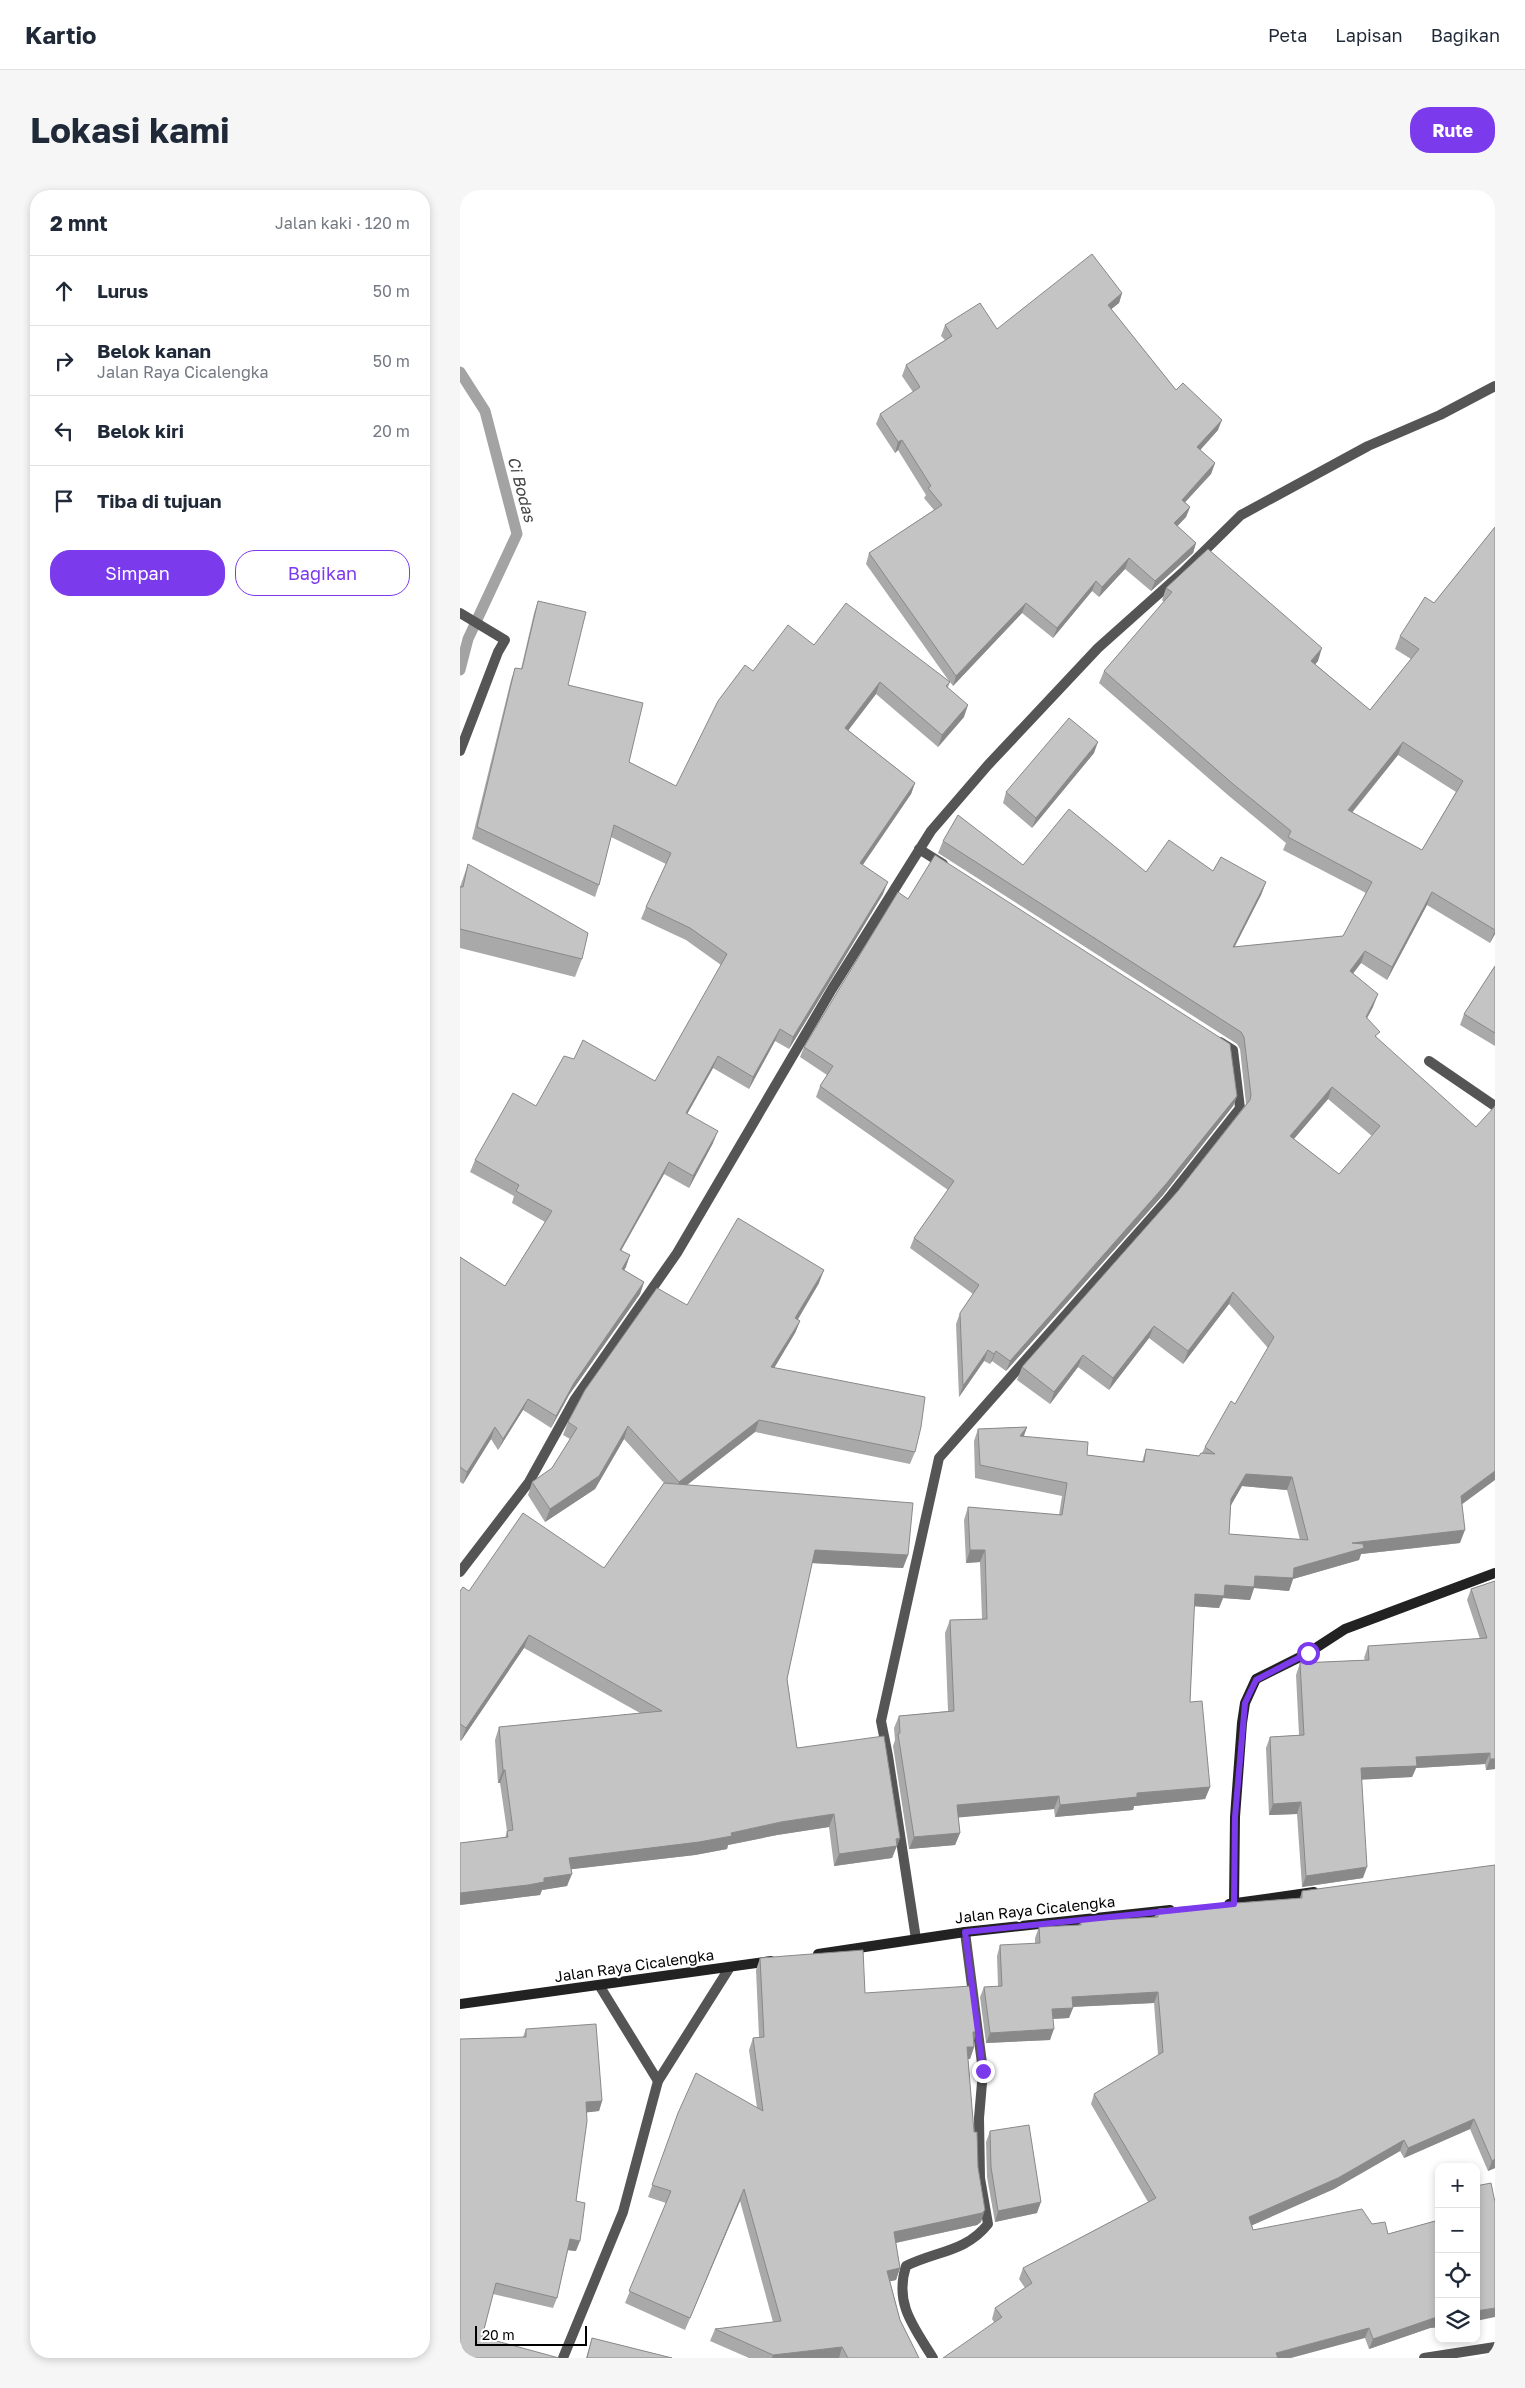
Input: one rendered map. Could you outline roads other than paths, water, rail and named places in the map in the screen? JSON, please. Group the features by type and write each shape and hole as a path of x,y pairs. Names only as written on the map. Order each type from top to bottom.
{"main road":[{"path":"1234,1904 1235,1817 1242,1723 1245,1703 1256,1680 1308,1653 1345,1629 1495,1573"},
{"path":"1215,1906 1320,1891"},
{"name":"Jalan Raya Cicalengka","path":"809,1956 965,1932 1178,1909"},
{"name":"Jalan Raya Cicalengka","path":"460,2004 779,1960"}],"street":[{"path":"460,1572 529,1482 575,1399 677,1253 802,1038 931,831 988,765 1098,648 1182,573 1241,515 1368,446 1440,415 1495,386"},
{"path":"460,613 505,640 498,652 460,750"},
{"path":"920,849 952,870"},
{"path":"916,1939 881,1721 939,1458 1168,1199 1240,1108 1233,1050 1208,1035"},
{"path":"1429,1061 1495,1106"},
{"path":"933,2358 906,2314 901,2283 906,2266 925,2256 963,2246 978,2236 988,2224 980,2178 979,2118 983,2071 965,1932"},
{"path":"563,2358 623,2212 658,2081 730,1968"},
{"path":"599,1985 658,2081"},
{"path":"1424,2358 1495,2346"}],"waterway":[{"name":"Ci Bodas","path":"460,372 485,411 517,534 468,639 460,670"}]}
